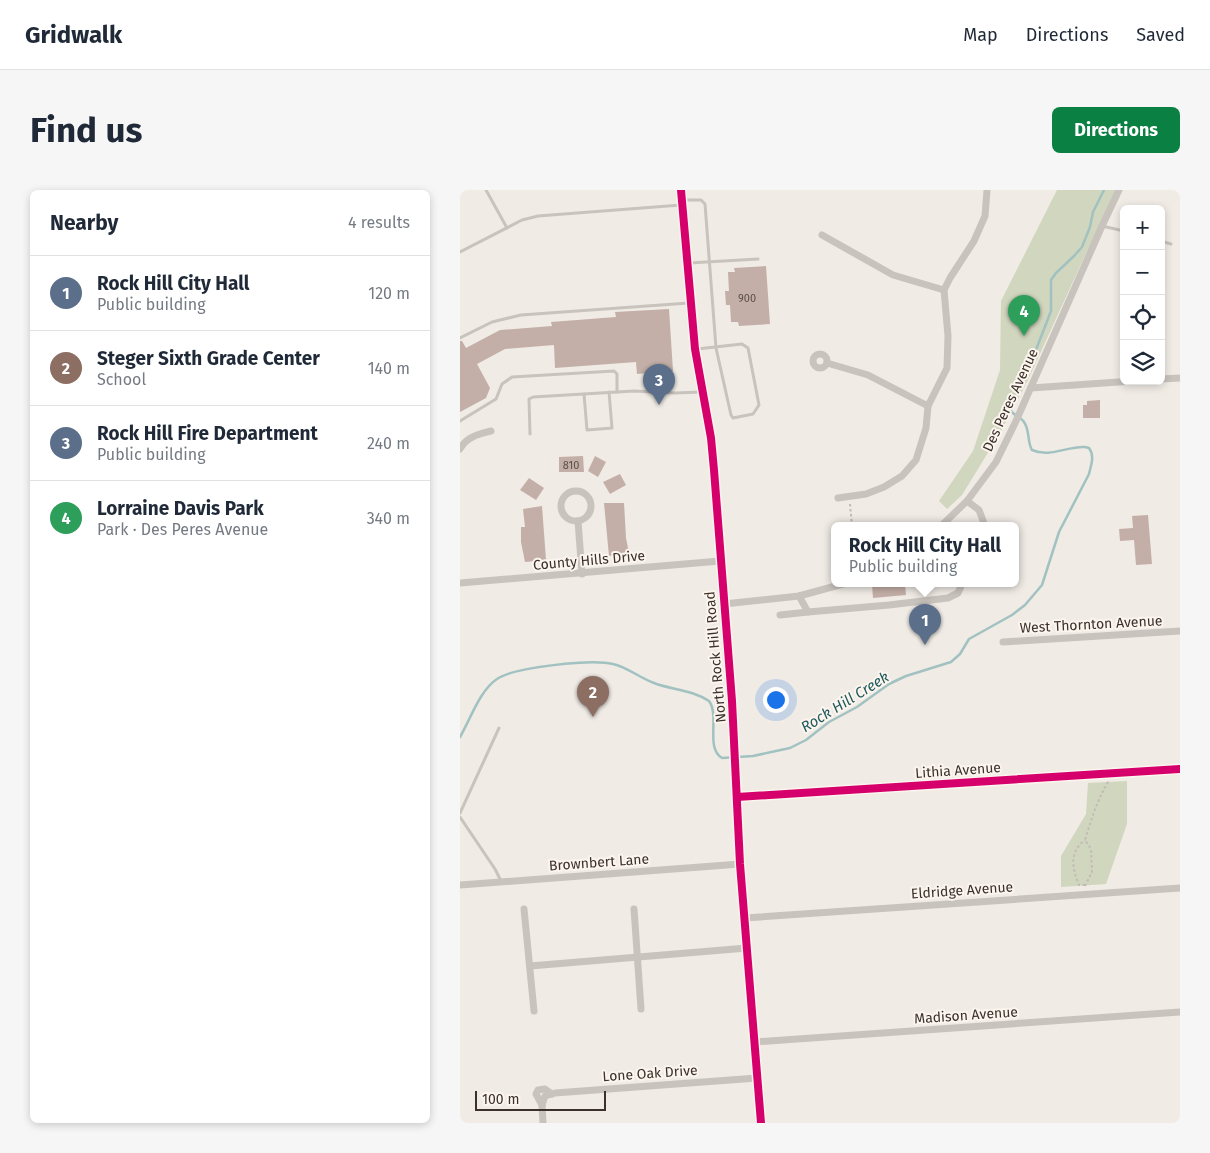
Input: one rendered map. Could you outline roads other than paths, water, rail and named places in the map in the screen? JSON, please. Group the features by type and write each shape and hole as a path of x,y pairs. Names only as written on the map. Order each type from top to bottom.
{"street":[{"name":"North Rock Hill Road","path":"680,190 695,349 714,470 736,770 740,864 761,1123"},
{"path":"838,498 866,494 884,487 902,476 916,460 926,428 928,406 947,368 948,336 944,290 974,241 985,216 987,190"},
{"name":"Des Peres Avenue","path":"946,522 967,501 996,462 1020,413 1119,190"},
{"path":"822,235 893,275 944,290"},
{"path":"826,363 868,375 928,406"},
{"path":"1165,379 1180,378"},
{"path":"1031,388 1120,382"},
{"path":"460,449 463,444 474,436 491,431"},
{"path":"573,491 585,493 591,504 588,515 578,522 566,519 560,509 563,497 573,491"},
{"path":"967,501 979,510 984,522"},
{"path":"578,522 582,574"},
{"name":"County Hills Drive","path":"460,583 720,561"},
{"path":"724,604 798,596 832,587"},
{"path":"780,615 948,598 958,593 961,587"},
{"path":"798,596 808,612"},
{"name":"West Thornton Avenue","path":"1003,642 1180,631"},
{"name":"Lithia Avenue","path":"737,797 1180,769"},
{"name":"Brownbert Lane","path":"460,885 740,864"},
{"name":"Eldridge Avenue","path":"745,918 1180,888"},
{"path":"524,909 534,1011"},
{"path":"634,909 641,1009"},
{"path":"530,966 747,948"},
{"name":"Madison Avenue","path":"754,1042 1180,1012"},
{"name":"Lone Oak Drive","path":"543,1123 542,1106 549,1095 757,1078"}],"lane":[{"path":"486,190 507,228"},
{"path":"460,252 522,220 538,216 702,200 705,204 716,348 731,415 733,418 753,414 758,404 748,348 742,344 716,348 695,349"},
{"path":"1102,226 1120,230"},
{"path":"1165,242 1170,244"},
{"path":"686,263 758,260"},
{"path":"460,338 492,322 521,315 690,303"},
{"path":"460,421 496,399 502,384 512,377 614,371 617,374 617,392"},
{"path":"530,434 528,399 533,397 609,392 703,392"},
{"path":"584,394 587,430 612,428 609,392"},
{"path":"499,728 460,815 495,869 501,882"}],"waterway":[{"name":"Rock Hill Creek","path":"460,737 485,690 497,679 519,671 554,665 603,663 618,665 654,683 689,692 709,701 713,715 714,747 722,758 753,756 790,748 806,740 829,722 857,707 889,684 906,676 951,662 960,654 969,639 1012,615 1025,605 1042,585 1059,532 1089,474 1092,457 1089,448 1085,447 1045,453 1032,450 1026,425 1023,420 1009,409 1009,406 1027,373 1051,311 1051,280 1082,247 1090,227 1093,212 1104,190"}],"place":[{"name":"Lorraine Davis Park","path":"1024,336"},
{"name":"Rock Hill Fire Department","path":"659,405"},
{"name":"Rock Hill City Hall","path":"925,645"},
{"name":"Steger Sixth Grade Center","path":"593,717"}]}
